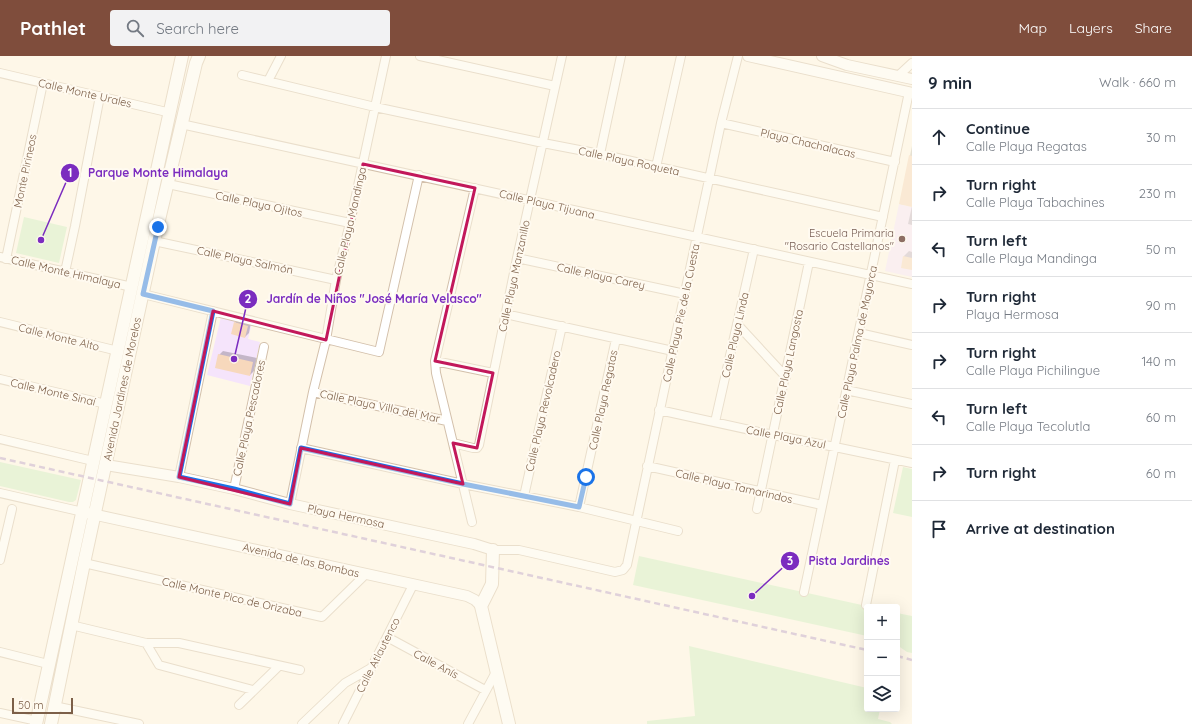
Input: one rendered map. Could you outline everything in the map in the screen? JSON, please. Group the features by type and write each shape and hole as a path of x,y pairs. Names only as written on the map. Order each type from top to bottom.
{"main road":[{"name":"Avenida Jardines de Morelos","path":"36,722 170,113 180,56"},
{"name":"Avenida Jardines de Morelos","path":"50,724 154,241 196,63 199,56"},
{"path":"124,319 137,322"},
{"path":"493,550 492,584 481,606 509,724"}],"street":[{"path":"268,81 281,56"},
{"name":"Calle Playa Mandinga","path":"290,504 313,392 326,340 336,280 350,224 386,56"},
{"path":"420,56 555,86"},
{"name":"Calle Playa Manzanillo","path":"453,443 473,448 477,448 478,445 517,258 562,56"},
{"path":"600,154 621,56"},
{"path":"656,167 680,56"},
{"name":"Calle Playa Pie de la Cuesta","path":"623,570 627,565 635,521 673,351 721,123 738,56"},
{"path":"750,56 911,92"},
{"path":"822,56 847,66 912,79"},
{"path":"898,76 912,63"},
{"name":"Calle Monte Urales","path":"0,73 170,113"},
{"name":"Calle Playa Roqueta","path":"242,75 375,107 600,154 883,217"},
{"name":"Monte Pirineos","path":"3,258 43,83"},
{"name":"Calle Playa Palma de Mayorca","path":"804,592 883,217 911,92"},
{"path":"65,272 100,96"},
{"name":"Playa Chachalacas","path":"721,123 895,162"},
{"name":"Calle Playa Tijuana","path":"182,124 912,284"},
{"path":"143,294 379,352 419,175"},
{"name":"Calle Playa Ojitos","path":"168,184 350,224"},
{"path":"472,522 447,420 435,361 476,188"},
{"name":"Calle Playa Salmón","path":"154,241 336,280"},
{"name":"Calle Playa Linda","path":"715,422 754,249"},
{"name":"Calle Monte Himalaya","path":"3,258 132,287"},
{"name":"Calle Playa Carey","path":"517,258 685,294"},
{"name":"Calle Playa Langosta","path":"757,509 809,262"},
{"path":"179,477 213,311"},
{"path":"506,314 673,351"},
{"name":"Calle Monte Alto","path":"0,322 118,351"},
{"path":"737,324 786,376"},
{"name":"Calle Playa Revolcadero","path":"524,496 562,326"},
{"path":"859,333 912,345"},
{"name":"Calle Playa Regatas","path":"579,507 616,339"},
{"name":"Calle Playa Pescadores","path":"234,489 264,347"},
{"path":"435,361 493,373"},
{"name":"Calle Monte Sinaí","path":"0,380 106,404"},
{"path":"846,390 912,404"},
{"name":"Calle Playa Villa del Mar","path":"313,392 447,420"},
{"name":"Calle Playa Azul","path":"659,410 912,464"},
{"path":"0,439 93,461"},
{"path":"301,448 463,484 579,507 678,530"},
{"path":"866,604 895,460"},
{"name":"Playa Hermosa","path":"106,465 179,477 234,489 290,504 474,544 493,550 519,550 615,572 623,570"},
{"name":"Calle Playa Tamarindos","path":"647,466 822,505"},
{"name":"Avenida de las Bombas","path":"0,493 467,596 475,600 481,606"},
{"path":"0,560 12,509"},
{"name":"Calle Monte Pico de Orizaba","path":"84,563 322,617 366,574"},
{"name":"Calle Atlautenco","path":"343,724 413,585"},
{"path":"71,625 146,643 179,643 300,670"},
{"name":"Calle Anís","path":"387,637 485,690"},
{"path":"146,643 159,665 253,690"},
{"path":"0,652 48,664"},
{"path":"239,705 279,666"},
{"path":"302,724 345,683 371,668"},
{"path":"468,724 496,672"},
{"path":"54,706 139,724"},
{"path":"0,713 36,722"}],"highlighted area":[{"path":"363,164 475,188 435,361 493,373 477,448 453,443 463,484 301,448 290,504 179,477 213,311 326,340"}],"shaded area":[{"name":"Escuela Primaria \"Rosario Castellanos\"","path":"899,204 912,207 912,277 885,271"},
{"path":"221,317 252,323 248,339 260,342 250,386 207,375"}],"green space":[{"path":"24,217 67,227 59,263 16,253"},
{"path":"0,462 81,480 76,500 69,502 0,486"},
{"path":"903,467 912,469 912,517 893,513"},
{"path":"639,556 864,605 864,635 633,585"},
{"path":"900,614 912,616 912,653 907,652 900,647"},
{"path":"689,646 864,687 864,712 879,712 878,719 890,722 892,724 647,724 647,721 695,716"}],"building":[{"path":"909,155 912,156 912,207 899,204"},
{"path":"903,256 912,258 912,270 901,268"},
{"path":"234,322 248,326 245,338 231,334"},
{"path":"218,354 253,362 250,376 215,368"}],"railway":[{"path":"0,458 864,649"},
{"path":"900,657 912,660"}],"place":[{"name":"Escuela Primaria \"Rosario Castellanos\"","path":"902,239"},
{"name":"Parque Monte Himalaya","path":"41,240"},
{"name":"Jardín de Niños \"José María Velasco\"","path":"234,359"},
{"name":"Pista Jardines","path":"752,596"}],"route":[{"path":"158,227 143,294 213,311 179,477 234,489 290,504 301,448 463,484 579,507 586,477"}]}
